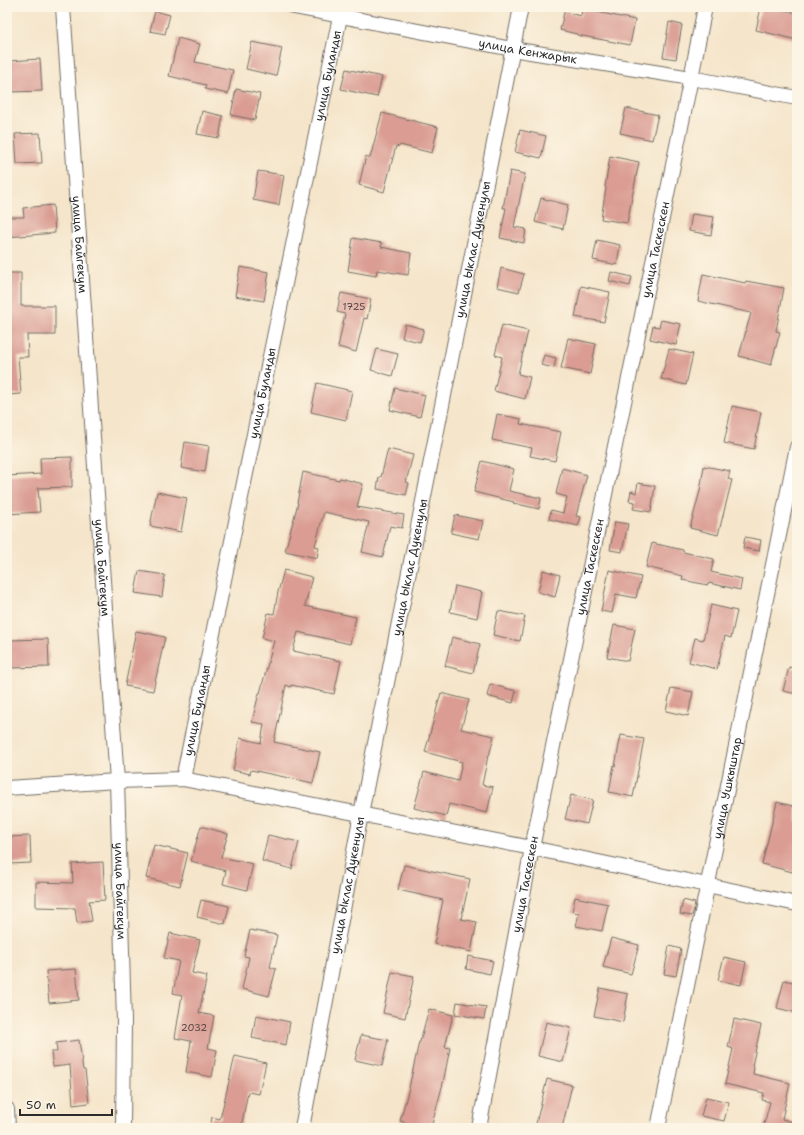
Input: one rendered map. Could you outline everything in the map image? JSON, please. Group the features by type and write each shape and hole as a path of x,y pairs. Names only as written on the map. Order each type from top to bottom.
{"street":[{"name":"улица Байгекум","path":"64,7 117,781 124,1021 123,1128"},
{"name":"улица Кенжарык","path":"294,7 341,11 512,49 691,78 797,98"},
{"name":"улица Ыклас Дукенулы","path":"302,1128 361,814 521,7"},
{"name":"улица Таскескен","path":"479,1128 532,848 705,7"},
{"name":"улица Буланды","path":"183,779 341,11"},
{"name":"улица Ушкыштар","path":"658,1128 797,447"},
{"path":"7,788 117,781 183,779 532,848 797,904"},
{"path":"7,1109 8,1128"}],"building":[{"path":"761,7 772,7 797,13 797,40 756,30"},
{"path":"582,9 635,20 630,45 577,35 560,30 564,12 581,16"},
{"path":"155,11 170,15 165,34 150,31"},
{"path":"669,22 682,25 676,59 663,57"},
{"path":"178,38 200,44 195,62 233,70 228,94 205,89 206,85 169,76"},
{"path":"252,42 282,48 276,76 246,69"},
{"path":"40,59 42,91 11,92 9,61"},
{"path":"346,69 382,77 377,97 341,89"},
{"path":"236,89 260,94 255,120 231,115"},
{"path":"626,108 658,115 652,140 620,133"},
{"path":"202,111 223,116 219,138 197,134"},
{"path":"382,113 438,127 432,153 400,145 399,147 396,146 384,192 359,185 366,156 370,158"},
{"path":"520,130 546,136 541,158 515,152"},
{"path":"40,133 42,163 17,164 15,134"},
{"path":"610,156 639,162 627,223 601,219"},
{"path":"258,171 284,175 279,205 253,200"},
{"path":"510,171 525,174 514,227 526,229 524,243 500,238 506,208 503,208"},
{"path":"541,198 568,205 563,229 535,222"},
{"path":"53,205 55,233 7,237 7,217 24,217 23,208"},
{"path":"692,214 714,217 711,235 689,231"},
{"path":"353,238 382,243 381,247 411,253 408,275 377,270 376,276 348,271"},
{"path":"597,240 620,245 617,265 593,260"},
{"path":"240,267 269,272 264,301 235,296"},
{"path":"501,268 524,274 519,292 497,287"},
{"path":"611,272 632,277 630,286 609,281"},
{"path":"7,273 21,273 21,306 55,306 55,335 27,335 28,357 18,357 21,394 7,395"},
{"path":"703,274 745,283 746,281 784,288 776,331 780,332 771,365 739,356 751,313 698,301"},
{"path":"581,286 610,292 604,322 575,317"},
{"path":"341,293 371,299 367,319 364,318 356,352 338,347 345,314 337,312"},
{"path":"661,320 681,324 676,345 650,339 653,326 659,327"},
{"path":"405,324 424,329 420,342 402,338"},
{"path":"502,325 528,331 518,374 530,377 525,399 494,391 502,357 495,355"},
{"path":"568,338 596,344 590,374 561,368"},
{"path":"377,349 398,354 392,376 371,370"},
{"path":"669,349 693,354 686,385 661,379"},
{"path":"544,355 556,358 554,368 541,365"},
{"path":"317,383 352,391 346,420 311,412"},
{"path":"395,388 425,395 420,417 390,410"},
{"path":"732,406 761,412 754,449 724,443"},
{"path":"497,414 521,419 520,424 561,432 555,461 530,456 532,448 492,440"},
{"path":"185,442 209,446 205,472 181,468"},
{"path":"388,449 413,455 406,482 409,483 406,495 377,489 379,477 381,477"},
{"path":"72,457 72,487 38,488 40,512 7,514 7,476 41,474 40,458"},
{"path":"482,461 514,469 509,491 541,498 539,509 474,492"},
{"path":"704,466 730,471 728,479 732,480 718,535 690,528 700,491"},
{"path":"562,468 587,475 576,516 581,517 578,526 549,519 551,510 563,513 567,497 556,494"},
{"path":"303,472 339,480 340,478 363,484 357,507 404,515 402,528 390,526 383,557 362,552 369,522 324,512 315,546 319,547 317,558 285,551 298,503"},
{"path":"638,483 655,486 651,512 633,509 635,502 629,501 631,491 636,493"},
{"path":"157,492 187,498 181,532 150,526"},
{"path":"455,515 483,521 479,539 451,533"},
{"path":"615,522 628,524 622,552 610,550"},
{"path":"745,537 761,540 759,551 743,548"},
{"path":"652,543 714,559 711,572 742,579 740,590 709,583 708,585 682,580 683,576 646,567"},
{"path":"284,570 312,577 305,606 356,617 350,644 298,632 293,651 341,661 334,694 286,685 274,742 320,752 313,783 251,770 250,774 233,770 240,738 261,743 264,724 252,722 274,641 262,638 268,613 274,614"},
{"path":"543,570 560,575 555,597 538,592"},
{"path":"609,570 641,577 636,598 616,594 612,613 601,611"},
{"path":"139,571 165,575 162,597 135,593"},
{"path":"455,586 482,592 477,618 450,612"},
{"path":"711,605 737,611 731,638 725,636 717,669 689,662 695,638 703,640"},
{"path":"498,611 525,616 520,641 493,635"},
{"path":"614,625 635,629 628,661 607,657"},
{"path":"136,631 165,637 153,691 125,686"},
{"path":"452,637 480,644 473,673 445,666"},
{"path":"48,639 49,667 10,668 9,640"},
{"path":"789,667 797,669 797,694 783,691"},
{"path":"490,684 516,691 513,703 487,696"},
{"path":"671,688 693,692 688,716 666,711"},
{"path":"441,693 469,700 461,729 494,736 482,785 493,787 487,813 449,804 446,816 414,808 424,772 458,781 462,762 425,752"},
{"path":"621,735 644,739 633,797 609,792"},
{"path":"571,795 593,800 587,824 565,819"},
{"path":"777,802 797,807 796,873 762,864"},
{"path":"201,826 228,834 221,857 253,864 247,890 223,884 226,871 191,861"},
{"path":"268,835 299,842 292,869 262,861"},
{"path":"30,836 31,863 8,864 7,837"},
{"path":"154,845 188,853 180,886 146,878"},
{"path":"103,862 105,900 89,901 92,921 77,923 75,908 36,907 36,882 73,883 72,864"},
{"path":"404,865 470,879 461,919 477,922 471,952 434,944 443,900 398,890"},
{"path":"575,897 608,904 602,931 576,926 579,913 572,912"},
{"path":"201,900 229,906 225,924 197,917"},
{"path":"683,900 695,903 692,916 680,914"},
{"path":"250,930 277,935 270,967 276,969 269,996 242,989 249,957 244,956"},
{"path":"170,933 200,940 192,973 207,976 199,1013 214,1016 208,1048 217,1050 212,1077 186,1072 191,1041 175,1038 182,995 173,993 179,961 164,958"},
{"path":"611,938 639,945 631,974 603,967"},
{"path":"669,946 681,949 676,976 664,974"},
{"path":"468,956 493,961 490,974 466,969"},
{"path":"724,957 746,962 741,985 718,980"},
{"path":"76,969 79,1000 49,1003 46,971"},
{"path":"392,972 414,976 405,1018 383,1013"},
{"path":"784,980 797,983 797,1013 777,1008"},
{"path":"600,988 628,994 623,1022 594,1016"},
{"path":"457,1002 486,1007 484,1019 455,1014"},
{"path":"429,1009 453,1015 445,1047 450,1048 443,1083 431,1128 427,1128 400,1121 419,1042"},
{"path":"256,1015 290,1022 286,1045 252,1038"},
{"path":"734,1019 761,1025 752,1066 754,1067 753,1074 790,1083 782,1119 797,1123 797,1128 763,1128 770,1102 762,1100 764,1093 725,1084 733,1049 728,1047"},
{"path":"546,1022 571,1028 563,1062 538,1056"},
{"path":"361,1035 388,1040 382,1066 355,1060"},
{"path":"79,1040 83,1070 85,1070 89,1103 73,1105 70,1065 53,1067 51,1052 57,1052 56,1043"},
{"path":"235,1056 266,1063 259,1094 248,1092 241,1128 210,1128 212,1117 220,1119"},
{"path":"547,1079 572,1085 562,1128 535,1128"},
{"path":"706,1097 729,1102 724,1121 701,1116"}]}
